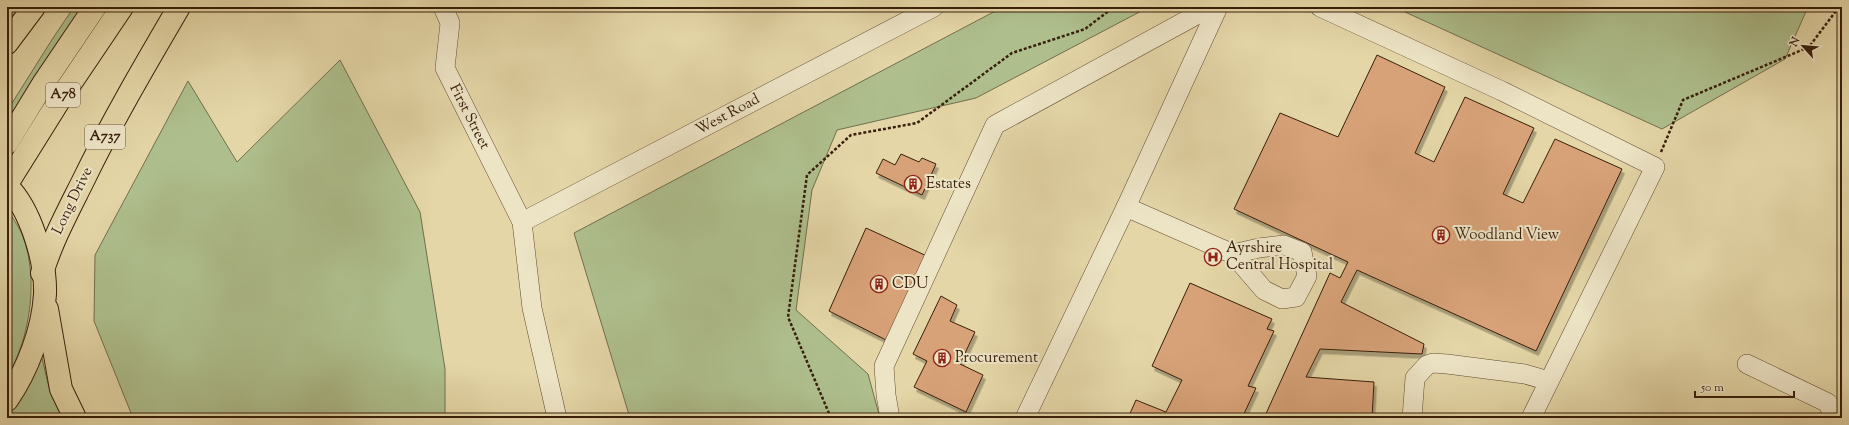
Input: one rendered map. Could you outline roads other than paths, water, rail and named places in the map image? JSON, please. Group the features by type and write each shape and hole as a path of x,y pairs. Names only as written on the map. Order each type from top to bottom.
{"main road":[{"path":"7,43 34,7"},
{"name":"A78","path":"7,142 43,84 95,7"},
{"name":"A78","path":"7,185 58,103 122,7"},
{"name":"Long Drive","path":"42,273 51,245 96,154 179,7"},
{"path":"7,185 17,198 36,238 60,389 75,418"},
{"path":"7,400 21,378 32,353 39,327 44,294"}],"street":[{"name":"First Street","path":"443,7 450,23 444,68 522,222"},
{"name":"West Road","path":"522,222 934,7"},
{"path":"890,418 886,395 884,366 995,125 1211,7"},
{"path":"1025,418 1126,207 1218,7"},
{"path":"1320,7 1495,88 1655,167 1531,418"},
{"path":"1185,21 1199,48"},
{"path":"1126,207 1233,254"},
{"path":"522,222 532,308 557,418"},
{"path":"1412,418 1415,378 1427,365 1433,363 1525,374 1549,381"},
{"path":"1747,364 1828,404 1834,418"}],"place":[{"name":"Estates","path":"913,184"},
{"name":"Woodland View","path":"1441,235"},
{"name":"Ayrshire Central Hospital","path":"1213,257"},
{"name":"CDU","path":"879,284"},
{"name":"Procurement","path":"942,358"}]}
